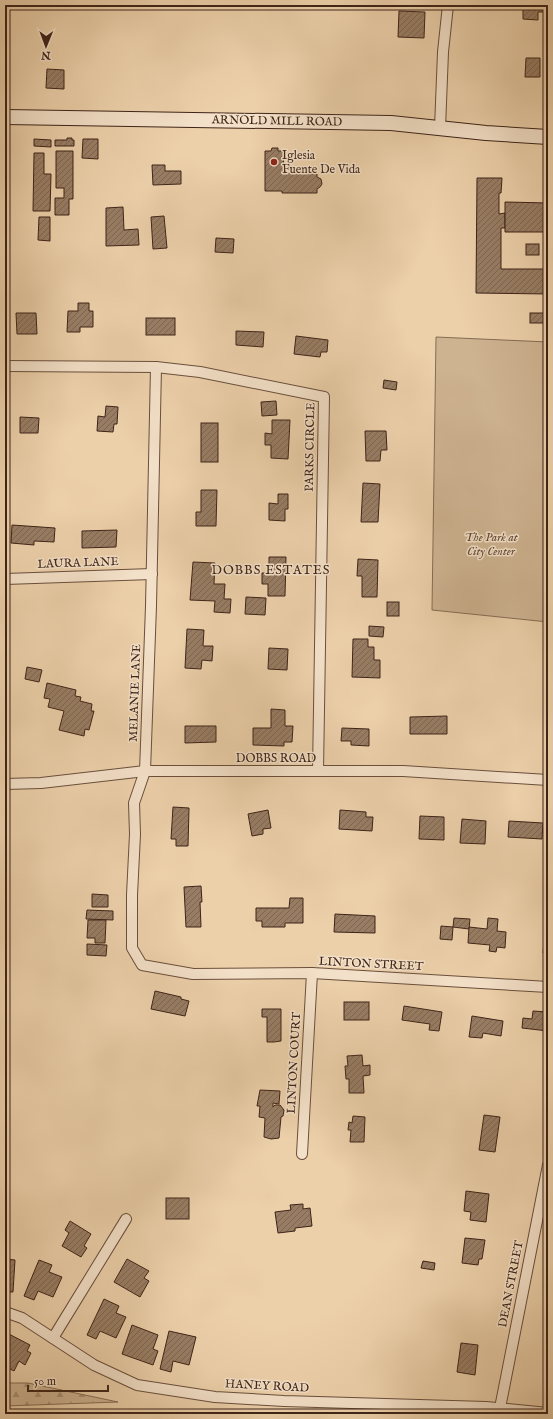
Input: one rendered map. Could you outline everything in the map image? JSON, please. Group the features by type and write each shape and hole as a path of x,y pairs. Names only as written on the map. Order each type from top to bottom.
{"main road":[{"name":"ARNOLD MILL ROAD","path":"5,117 391,123 548,137"}],"street":[{"path":"440,128 443,52 448,5"},
{"name":"PARKS CIRCLE","path":"5,366 156,367 200,372 324,397 318,771"},
{"name":"MELANIE LANE","path":"156,367 152,574 145,771 134,803 135,834 132,895 132,948 142,965 193,974"},
{"name":"LAURA LANE","path":"5,579 152,574"},
{"name":"DOBBS ROAD","path":"5,784 41,783 145,771 404,771 548,780"},
{"name":"LINTON STREET","path":"193,974 312,974 548,988"},
{"name":"LINTON COURT","path":"302,1154 312,974"},
{"name":"DEAN STREET","path":"503,1410 548,1165"},
{"path":"53,1338 126,1219"},
{"name":"HANEY ROAD","path":"5,1312 22,1318 94,1365 137,1385 215,1397 548,1413"}],"green space":[{"name":"The Park at City Center","path":"436,337 548,342 548,622 432,610"},
{"path":"5,1383 28,1383 118,1402 5,1406"}],"building":[{"path":"523,5 545,5 545,12 538,12 538,20 523,19"},
{"path":"399,11 425,12 424,38 398,37"},
{"path":"544,42 548,42 548,96 545,96"},
{"path":"526,58 540,58 540,77 525,77"},
{"path":"47,69 64,70 64,89 46,88"},
{"path":"67,138 72,138 72,140 74,140 74,146 55,146 55,140 67,140"},
{"path":"34,139 51,140 51,147 34,146"},
{"path":"83,139 98,139 98,159 82,158"},
{"name":"Iglesia Fuente De Vida","path":"272,148 278,148 278,151 284,151 283,173 317,174 317,177 321,179 322,184 317,189 317,193 282,193 282,191 265,191 265,151 271,151"},
{"path":"56,151 73,151 73,199 69,199 69,215 55,215 55,198 64,198 64,188 56,188"},
{"path":"34,153 44,153 44,174 51,174 50,211 33,211"},
{"path":"152,165 165,165 165,171 181,171 181,184 153,185"},
{"path":"477,178 502,178 501,193 499,193 499,214 505,213 505,228 501,228 501,269 548,269 548,294 476,293"},
{"path":"505,202 548,203 548,232 505,232"},
{"path":"123,207 124,230 138,229 139,245 106,246 106,208"},
{"path":"164,216 167,248 153,249 151,217"},
{"path":"39,217 50,217 50,241 38,240"},
{"path":"216,238 234,239 233,253 215,252"},
{"path":"526,244 539,244 539,255 526,255"},
{"path":"78,303 89,303 89,311 93,311 93,327 80,327 80,332 67,332 68,311 78,311"},
{"path":"16,313 36,313 37,334 17,334"},
{"path":"530,313 548,313 548,323 530,323"},
{"path":"146,318 175,318 175,335 146,335"},
{"path":"236,331 264,332 263,347 236,345"},
{"path":"296,336 328,340 327,352 321,352 320,357 294,354"},
{"path":"384,380 397,382 396,390 383,388"},
{"path":"276,401 277,415 262,416 261,402"},
{"path":"106,406 118,407 117,424 114,424 113,432 97,431 98,416 105,417"},
{"path":"20,417 39,418 38,433 20,433"},
{"path":"272,420 290,420 288,459 271,458 271,445 265,445 265,433 272,434"},
{"path":"201,423 218,423 218,462 201,462"},
{"path":"365,431 386,431 387,450 381,450 380,461 366,461"},
{"path":"363,483 380,484 378,522 361,522"},
{"path":"201,490 217,490 216,526 196,526 196,512 201,512"},
{"path":"278,494 288,494 288,509 285,509 285,521 269,520 269,503 278,504"},
{"path":"12,525 55,528 54,542 34,541 34,545 11,543"},
{"path":"117,530 116,547 82,548 82,531"},
{"path":"269,557 286,557 285,596 268,596 268,584 262,584 262,573 269,573"},
{"path":"358,559 378,560 377,597 362,597 362,576 357,576"},
{"path":"193,562 215,563 214,584 225,584 224,599 231,599 230,613 214,612 215,601 190,600"},
{"path":"246,597 266,598 265,615 245,614"},
{"path":"387,602 399,602 399,616 387,616"},
{"path":"369,626 384,627 383,637 369,636"},
{"path":"187,629 204,630 203,646 213,646 212,661 202,660 201,669 185,668"},
{"path":"353,639 368,639 368,647 374,647 374,660 380,660 380,678 352,677"},
{"path":"269,648 288,649 287,670 268,669"},
{"path":"27,667 42,670 39,682 25,679"},
{"path":"47,683 76,690 75,696 81,697 80,701 92,704 91,711 94,711 89,730 85,729 84,736 59,730 64,711 48,707 50,699 44,698"},
{"path":"271,709 285,710 285,726 293,726 292,742 284,742 284,746 253,745 253,728 271,728"},
{"path":"447,716 447,734 410,734 410,717"},
{"path":"185,726 216,726 216,742 185,743"},
{"path":"342,728 369,729 369,746 351,745 351,741 341,741"},
{"path":"173,807 189,808 188,846 176,846 176,839 171,839"},
{"path":"268,810 271,828 263,829 263,834 252,836 248,814"},
{"path":"340,810 366,812 366,817 373,817 372,831 339,829"},
{"path":"420,816 444,817 444,840 419,839"},
{"path":"462,819 486,821 485,844 460,843"},
{"path":"509,821 543,823 542,839 508,837"},
{"path":"201,886 201,927 186,927 184,887"},
{"path":"92,894 108,895 108,907 92,907"},
{"path":"290,898 303,898 303,923 285,923 285,927 262,927 262,921 256,921 256,908 289,908"},
{"path":"87,910 113,911 113,920 86,919"},
{"path":"335,914 375,916 375,933 334,932"},
{"path":"454,918 470,919 469,929 453,927"},
{"path":"488,918 498,919 497,931 506,932 505,948 497,947 496,952 489,951 490,945 468,943 469,927 487,929"},
{"path":"88,920 106,920 105,943 95,943 95,938 87,938"},
{"path":"441,926 453,927 452,940 440,939"},
{"path":"545,932 548,932 548,954 543,953"},
{"path":"87,944 107,945 106,956 87,955"},
{"path":"155,991 181,997 181,999 189,1001 185,1016 151,1009"},
{"path":"344,1002 369,1002 369,1020 344,1020"},
{"path":"404,1006 442,1012 439,1031 429,1030 430,1024 402,1020"},
{"path":"262,1009 281,1009 281,1041 267,1042 267,1017 262,1017"},
{"path":"533,1011 548,1012 548,1031 522,1028 523,1018 532,1019"},
{"path":"472,1016 503,1021 501,1036 483,1033 482,1038 469,1037"},
{"path":"362,1055 363,1066 370,1065 370,1075 363,1076 364,1093 349,1093 349,1079 346,1079 345,1066 348,1066 347,1056"},
{"path":"260,1090 280,1091 279,1104 273,1103 273,1107 275,1105 280,1105 284,1110 283,1116 281,1117 279,1138 271,1139 264,1137 265,1118 259,1117 260,1106 257,1106"},
{"path":"484,1115 500,1117 495,1152 479,1150"},
{"path":"353,1116 365,1117 364,1142 350,1142 351,1130 348,1130 349,1122 352,1123"},
{"path":"466,1191 489,1194 486,1222 470,1220 471,1212 464,1211"},
{"path":"166,1198 189,1198 189,1219 166,1219"},
{"path":"303,1204 303,1209 310,1208 312,1226 295,1228 295,1231 278,1233 275,1212 291,1210 290,1205"},
{"path":"70,1221 91,1234 84,1246 87,1248 81,1257 62,1246 69,1233 65,1230"},
{"path":"465,1238 485,1240 482,1259 479,1259 478,1265 462,1263"},
{"path":"5,1259 15,1260 13,1292 5,1292"},
{"path":"127,1259 149,1271 144,1278 149,1281 140,1297 114,1282"},
{"path":"39,1260 52,1265 49,1272 62,1277 53,1297 38,1291 34,1300 24,1296"},
{"path":"423,1261 435,1263 434,1270 421,1268"},
{"path":"104,1299 119,1306 116,1313 126,1317 116,1338 100,1331 96,1339 87,1335"},
{"path":"132,1325 158,1335 153,1349 158,1351 153,1365 122,1354"},
{"path":"169,1331 196,1337 189,1365 173,1361 171,1372 160,1369"},
{"path":"5,1332 30,1345 27,1351 31,1353 25,1365 19,1361 14,1371 6,1367 9,1361 5,1359"},
{"path":"461,1343 478,1345 475,1375 457,1372"}],"place":[{"name":"Iglesia Fuente De Vida","path":"274,162"}],"district":[{"name":"DOBBS ESTATES","path":"271,570"}]}
